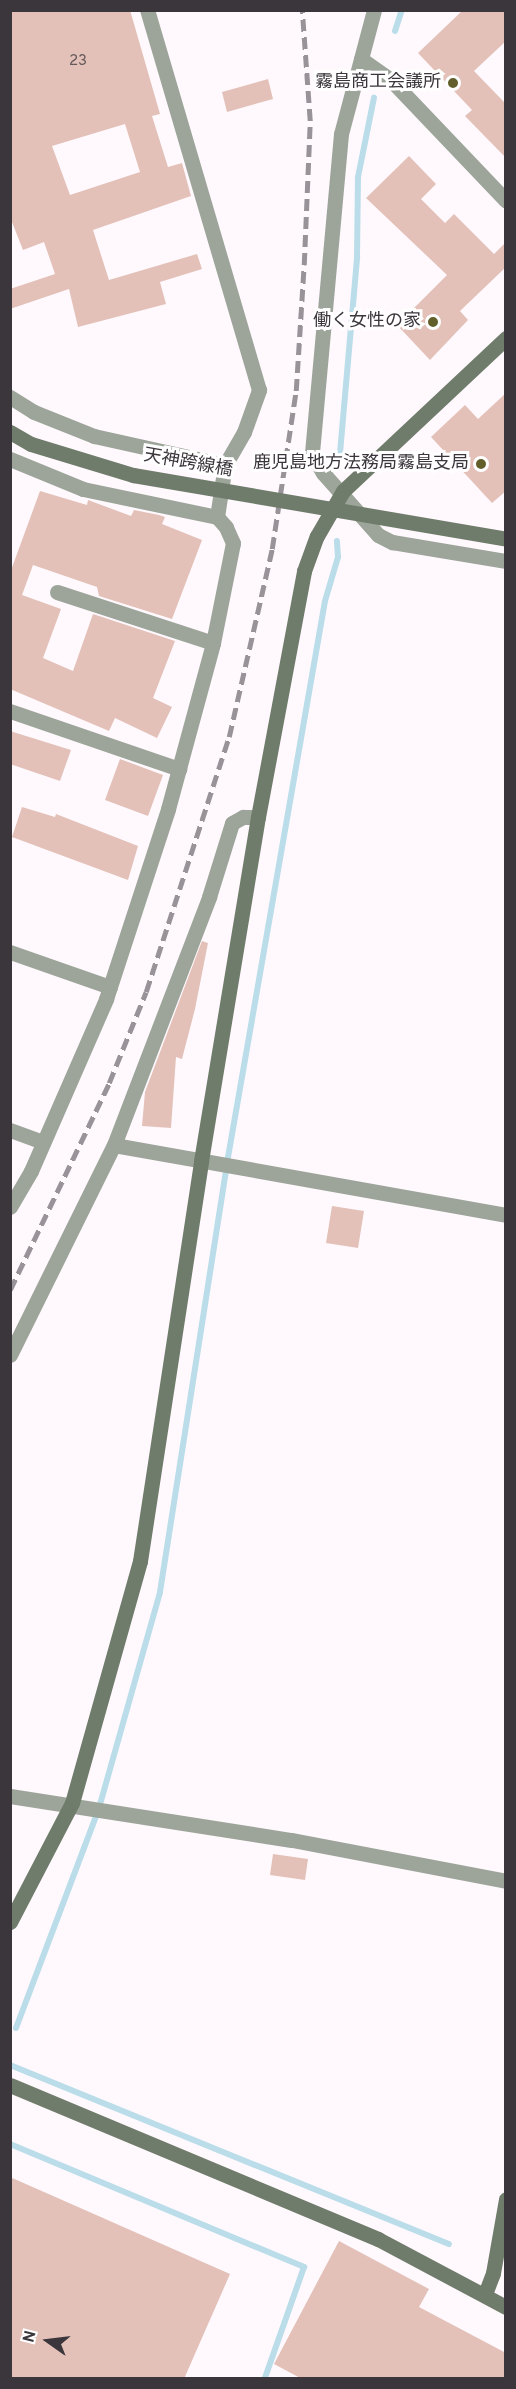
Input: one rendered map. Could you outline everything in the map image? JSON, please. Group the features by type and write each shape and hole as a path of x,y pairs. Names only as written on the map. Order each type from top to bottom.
{"street":[{"path":"147,10 259,390 254,409 225,465 217,517"},
{"path":"374,10 341,134 312,454 323,472 343,491 368,525 392,542 506,561"},
{"path":"361,59 390,78 506,201"},
{"path":"10,1922 77,1804 141,1561 207,1162 258,817 304,571 317,536 343,491 506,338"},
{"path":"10,397 34,412 94,436 225,465"},
{"name":"天神跨線橋","path":"10,432 31,444 133,475 506,539"},
{"path":"10,459 84,489 217,517 226,527 233,543 213,643 179,769 110,987 44,1142 10,1207"},
{"path":"57,592 213,643"},
{"path":"10,711 179,769"},
{"path":"10,1355 114,1145 209,897 232,823 243,817 258,817"},
{"path":"10,952 110,987"},
{"path":"10,1131 44,1142"},
{"path":"114,1145 506,1215"},
{"path":"10,1796 108,1809 425,1863 506,1881"},
{"path":"10,2085 378,2239 506,2307"},
{"path":"485,2294 492,2273 506,2199"}],"building":[{"path":"10,10 130,10 160,114 152,116 168,167 182,163 191,196 93,230 109,280 197,254 202,269 160,282 166,304 78,327 69,289 10,309 10,289 55,274 44,242 23,250 10,217","holes":["125,124 140,172 70,195 52,146"]},
{"name":"霧島商工会議所","path":"463,10 506,10 506,41 474,71 506,104 506,158 465,116 472,110 418,53"},
{"path":"268,79 273,99 227,112 222,92"},
{"path":"409,156 436,184 421,199 445,223 454,214 494,254 506,242 506,267 460,311 468,320 430,360 397,325 447,275 366,198"},
{"name":"鹿児島地方法務局霧島支局","path":"506,393 506,491 492,503 431,437 465,405 478,419"},
{"path":"40,491 87,505 88,500 131,516 134,510 159,515 165,517 162,524 202,540 172,619 99,596 97,587 33,565 22,595 61,609 43,658 73,671 93,614 175,641 153,698 172,707 157,738 115,718 109,731 10,689 10,573"},
{"path":"10,731 71,750 60,781 10,764"},
{"path":"120,759 163,775 148,816 105,800"},
{"path":"22,807 55,817 56,814 138,846 128,880 12,837"},
{"path":"202,941 208,943 195,1009 182,1059 176,1057 171,1128 142,1126 145,1092"},
{"path":"332,1206 364,1211 358,1248 326,1243"},
{"path":"273,1854 308,1859 305,1880 270,1875"},
{"path":"10,2177 230,2274 184,2379 10,2379"},
{"path":"339,2241 429,2289 419,2307 506,2353 506,2379 302,2379 274,2364"}],"waterway":[{"path":"395,31 402,10"},
{"path":"340,453 357,257 358,177 374,98"},
{"path":"16,2028 99,1808 160,1592 227,1163 325,601 338,557 337,541"},
{"path":"10,2065 449,2244"},
{"path":"10,2144 304,2267 265,2378"}],"railway":[{"path":"10,1290 109,1083 146,992 229,737 272,549 296,391 304,265 310,121 302,10"}],"place":[{"name":"霧島商工会議所","path":"453,83"},
{"name":"働く女性の家","path":"433,322"},
{"name":"鹿児島地方法務局霧島支局","path":"481,464"}]}
